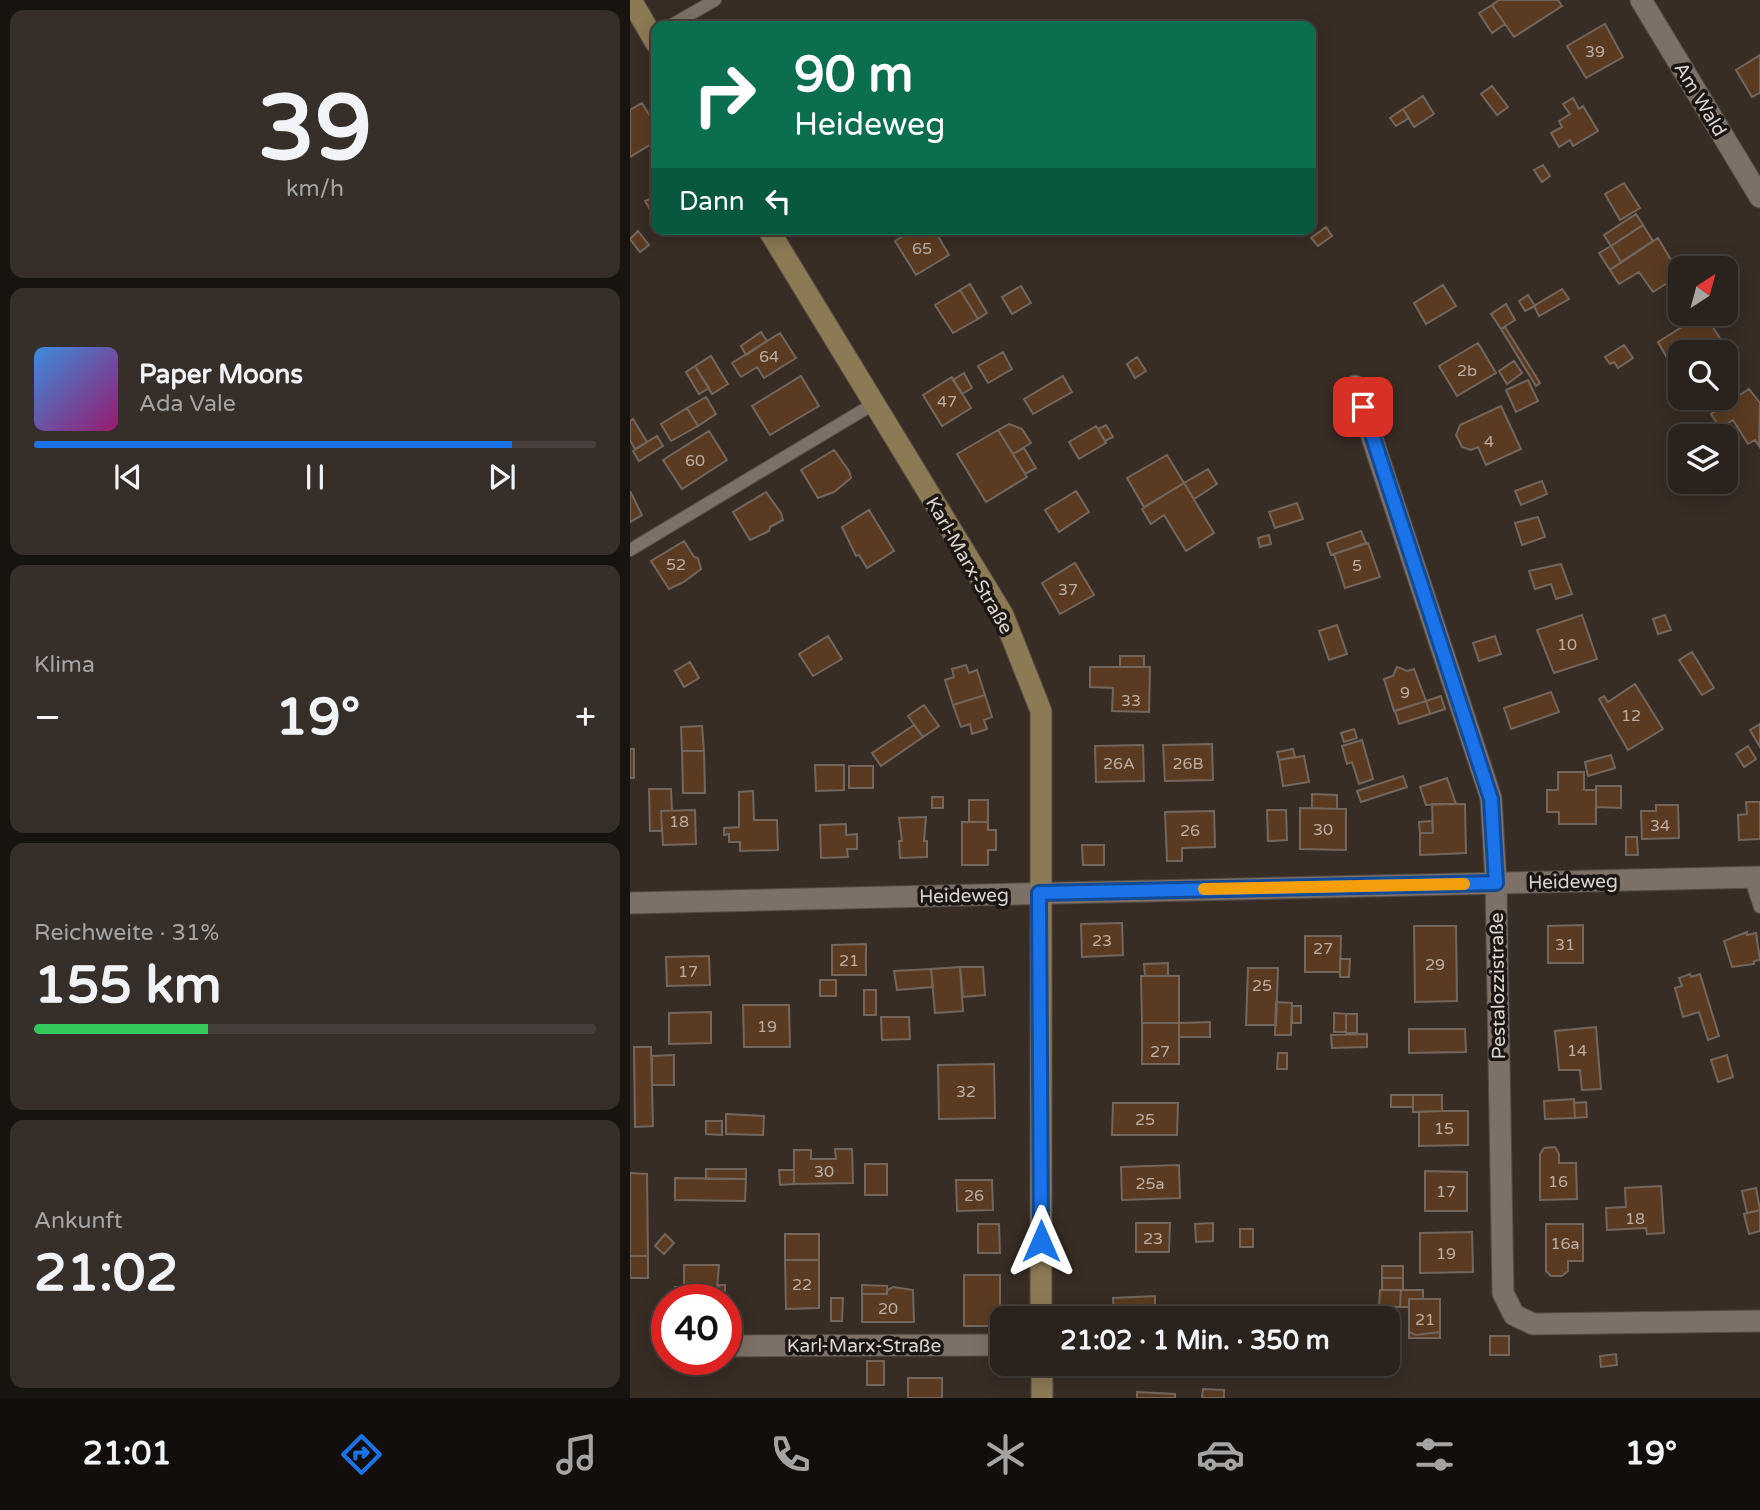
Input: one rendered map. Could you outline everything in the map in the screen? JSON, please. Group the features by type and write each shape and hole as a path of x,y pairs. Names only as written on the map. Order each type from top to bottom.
{"street":[{"path":"631,0 651,25"},
{"name":"Am Wald","path":"1641,0 1760,197"},
{"name":"Karl-Marx-Straße","path":"772,235 1003,615 1041,711 1041,1306"},
{"name":"Pestalozzistraße","path":"1355,386 1491,799 1496,883 1503,1293 1514,1315 1533,1324 1760,1321"},
{"name":"Heideweg","path":"630,903 1755,877"},
{"name":"Karl-Marx-Straße","path":"742,1346 990,1345"},
{"path":"1042,1376 1042,1398"}],"lane":[{"path":"681,21 715,0"},
{"path":"630,551 875,403"},
{"path":"1755,877 1760,907"}],"building":[{"path":"1499,0 1558,0 1562,6 1514,37 1492,5"},
{"path":"1492,5 1505,24 1492,33 1479,13"},
{"path":"1605,24 1623,57 1586,78 1567,46"},
{"path":"1760,55 1760,93 1752,97 1736,70"},
{"path":"1492,86 1508,107 1497,115 1481,94"},
{"path":"1423,96 1434,114 1414,127 1403,109"},
{"path":"1573,98 1579,109 1583,106 1598,131 1573,146 1570,140 1559,147 1551,133 1562,127 1559,121 1570,114 1563,104"},
{"path":"642,103 651,118 651,144 630,157 630,110"},
{"path":"1403,109 1409,118 1396,126 1390,118"},
{"path":"1543,165 1550,176 1542,182 1534,170"},
{"path":"1624,183 1640,208 1620,220 1605,194"},
{"path":"651,198 651,211 645,201"},
{"path":"1636,214 1643,225 1611,246 1604,235"},
{"path":"1643,225 1653,241 1621,262 1611,246"},
{"path":"1326,227 1332,236 1318,246 1311,238"},
{"path":"638,231 649,245 640,252 630,239"},
{"path":"905,235 937,235 949,255 916,275 895,241"},
{"path":"1658,238 1669,256 1668,283 1653,292 1639,272 1619,284 1610,270"},
{"path":"1611,246 1621,262 1610,270 1599,253"},
{"path":"970,284 987,313 978,319 960,290"},
{"path":"1443,285 1456,306 1426,324 1414,303"},
{"path":"1021,286 1031,303 1012,314 1002,297"},
{"path":"1562,289 1569,299 1539,316 1534,306"},
{"path":"960,290 978,319 953,333 935,305"},
{"path":"1528,295 1535,306 1525,311 1519,301"},
{"path":"1506,304 1515,320 1501,329 1491,314"},
{"path":"1683,326 1712,326 1721,340 1668,340 1666,356 1658,342"},
{"path":"1505,327 1540,383 1536,386 1501,329"},
{"path":"761,332 767,341 746,355 741,346"},
{"path":"780,333 796,358 764,378 757,367 741,377 732,363"},
{"path":"1478,343 1496,373 1457,396 1439,366"},
{"path":"1624,345 1633,358 1618,368 1614,362 1610,364 1605,357"},
{"path":"1003,352 1012,369 988,383 978,366"},
{"path":"711,356 728,384 712,394 695,366"},
{"path":"1137,357 1146,371 1135,378 1127,364"},
{"path":"1514,361 1522,373 1507,384 1499,371"},
{"path":"695,366 709,388 699,394 686,372"},
{"path":"964,373 972,388 962,394 953,380"},
{"path":"801,376 819,406 770,435 752,406"},
{"path":"1063,376 1072,392 1033,414 1024,399"},
{"path":"952,377 971,408 942,426 923,395"},
{"path":"1528,380 1538,401 1516,412 1506,390"},
{"path":"1749,389 1760,403 1759,446 1755,440 1748,444 1738,424 1733,420 1726,424 1717,424 1711,414 1717,410 1738,410 1738,396"},
{"path":"706,397 716,414 698,426 687,408"},
{"path":"1501,406 1521,449 1486,465 1478,447 1471,450 1462,447 1456,435 1460,425"},
{"path":"687,408 698,426 671,441 661,424"},
{"path":"633,419 647,442 635,449 630,440 630,421"},
{"path":"1009,424 1022,429 1031,443 1013,454 998,430"},
{"path":"1106,425 1113,437 1105,441 1098,429"},
{"path":"1096,426 1106,443 1079,459 1069,442"},
{"path":"998,430 1027,477 986,502 957,454"},
{"path":"709,431 727,460 682,489 663,460"},
{"path":"657,436 663,446 639,461 633,451"},
{"path":"1024,448 1036,468 1025,474 1013,454"},
{"path":"834,450 851,478 834,492 818,498 801,470"},
{"path":"1167,455 1184,483 1144,507 1127,478"},
{"path":"1208,469 1217,484 1194,499 1184,483"},
{"path":"1542,481 1547,494 1521,505 1515,491"},
{"path":"1184,483 1214,533 1186,551 1164,515 1151,524 1142,509"},
{"path":"630,491 642,515 630,522"},
{"path":"1076,491 1089,512 1059,532 1045,510"},
{"path":"766,492 783,520 770,527 769,531 750,540 733,512"},
{"path":"1297,503 1303,519 1275,528 1269,512"},
{"path":"869,510 894,551 867,568 859,555 856,556 842,527"},
{"path":"1538,517 1545,537 1522,545 1515,523"},
{"path":"1361,531 1366,543 1331,555 1327,543"},
{"path":"1269,535 1271,544 1260,547 1258,538"},
{"path":"684,541 694,557 698,558 701,569 669,589 651,561"},
{"path":"1368,543 1380,577 1345,588 1334,554"},
{"path":"1075,563 1094,595 1060,614 1042,583"},
{"path":"1561,564 1572,594 1556,599 1551,584 1535,589 1529,571"},
{"path":"1582,615 1597,659 1554,673 1537,630"},
{"path":"1665,615 1671,630 1658,634 1653,619"},
{"path":"1337,625 1347,654 1329,660 1319,631"},
{"path":"828,636 842,659 813,676 799,654"},
{"path":"1495,636 1501,654 1479,661 1473,643"},
{"path":"1692,652 1714,688 1702,695 1679,660"},
{"path":"1120,656 1144,656 1144,667 1120,667"},
{"path":"690,662 699,678 684,687 675,671"},
{"path":"966,665 969,673 977,670 985,695 953,705 945,680 954,677 952,669"},
{"path":"1090,667 1150,667 1149,712 1112,711 1113,688 1090,687"},
{"path":"1397,667 1407,671 1414,669 1426,701 1394,711 1384,679 1393,676"},
{"path":"1635,684 1663,729 1628,750 1599,699 1604,696 1608,702"},
{"path":"1551,692 1559,712 1511,729 1504,708"},
{"path":"985,695 992,717 984,720 987,729 972,734 970,724 961,727 953,705"},
{"path":"1441,696 1445,709 1430,714 1426,701"},
{"path":"1426,701 1430,714 1399,724 1395,711"},
{"path":"924,705 939,726 923,737 908,716"},
{"path":"1760,724 1760,747 1750,730"},
{"path":"914,725 923,737 881,766 872,753"},
{"path":"702,726 704,751 682,751 681,727"},
{"path":"1354,729 1357,738 1344,742 1341,733"},
{"path":"1362,740 1373,779 1359,784 1352,762 1347,764 1342,746"},
{"path":"1212,744 1213,780 1165,781 1163,745"},
{"path":"1143,745 1144,781 1096,782 1095,746"},
{"path":"1748,746 1756,759 1744,767 1736,754"},
{"path":"630,749 634,749 634,778 630,778"},
{"path":"1293,749 1295,757 1279,760 1277,752"},
{"path":"682,751 704,751 705,793 683,793"},
{"path":"1611,755 1615,768 1588,776 1585,762"},
{"path":"1304,756 1309,782 1283,786 1279,760"},
{"path":"815,765 844,765 844,790 816,791"},
{"path":"849,766 873,766 873,788 849,788"},
{"path":"1558,772 1584,772 1584,790 1596,790 1596,824 1559,824 1559,812 1547,812 1547,790 1558,790"},
{"path":"1403,776 1407,787 1361,802 1357,791"},
{"path":"1447,778 1456,804 1426,805 1420,787"},
{"path":"1596,786 1621,786 1621,808 1596,807"},
{"path":"649,789 671,789 672,811 661,811 662,831 650,831"},
{"path":"753,791 754,820 777,820 778,850 740,851 740,842 729,842 729,834 724,835 724,828 739,827 739,792"},
{"path":"1312,794 1337,795 1337,809 1312,808"},
{"path":"932,797 943,797 943,808 932,808"},
{"path":"969,800 988,800 988,822 969,822"},
{"path":"1746,802 1760,802 1760,839 1739,840 1738,815 1747,814"},
{"path":"1432,804 1465,804 1466,853 1420,855 1420,833 1433,833"},
{"path":"1656,805 1678,805 1679,838 1642,839 1641,811 1656,811"},
{"path":"1300,808 1346,809 1346,850 1300,849"},
{"path":"695,810 696,844 663,845 661,811"},
{"path":"1267,810 1286,810 1287,840 1268,841"},
{"path":"1214,811 1215,847 1182,848 1182,861 1167,861 1165,812"},
{"path":"926,817 924,841 927,841 927,857 900,858 899,841 902,841 899,818"},
{"path":"1432,821 1433,833 1420,833 1419,822"},
{"path":"962,822 988,822 988,830 996,830 996,850 988,850 988,865 962,865"},
{"path":"846,824 846,835 857,834 857,849 847,849 848,857 821,858 820,825"},
{"path":"1626,837 1637,837 1638,855 1626,855"},
{"path":"1082,845 1104,845 1104,865 1083,865"},
{"path":"1122,923 1123,955 1082,957 1081,924"},
{"path":"1583,925 1583,963 1548,963 1548,926"},
{"path":"1414,926 1456,926 1457,1001 1415,1002"},
{"path":"1747,932 1747,935 1756,933 1760,960 1754,961 1754,964 1732,967 1724,941"},
{"path":"1305,936 1341,936 1340,972 1305,972"},
{"path":"866,944 866,975 832,975 832,945"},
{"path":"709,956 710,985 667,986 666,957"},
{"path":"1340,959 1350,959 1349,977 1340,977"},
{"path":"1168,963 1168,976 1145,976 1144,964"},
{"path":"960,967 963,1011 935,1013 931,969"},
{"path":"960,967 983,967 985,995 963,997"},
{"path":"1248,968 1278,968 1276,1025 1246,1025"},
{"path":"931,969 933,987 897,990 894,971"},
{"path":"1690,974 1691,977 1700,974 1719,1036 1708,1040 1699,1012 1683,1017 1675,988 1682,986 1679,978"},
{"path":"1141,976 1179,976 1179,1023 1142,1023"},
{"path":"820,980 836,980 836,996 820,996"},
{"path":"864,990 876,990 876,1015 864,1015"},
{"path":"1276,1002 1292,1003 1291,1035 1275,1035"},
{"path":"743,1005 789,1005 790,1047 744,1047"},
{"path":"1292,1006 1301,1006 1301,1023 1292,1023"},
{"path":"711,1012 711,1043 669,1044 669,1013"},
{"path":"1334,1013 1346,1014 1346,1032 1334,1032"},
{"path":"1346,1014 1357,1014 1357,1033 1346,1033"},
{"path":"881,1017 909,1017 910,1039 882,1040"},
{"path":"1210,1022 1210,1037 1179,1037 1179,1023"},
{"path":"1142,1023 1179,1023 1179,1064 1142,1064"},
{"path":"1596,1027 1601,1089 1582,1090 1580,1070 1559,1070 1555,1031"},
{"path":"1409,1029 1465,1029 1466,1052 1409,1053"},
{"path":"1367,1034 1367,1047 1332,1048 1331,1035"},
{"path":"634,1047 651,1047 653,1126 635,1127"},
{"path":"1278,1053 1287,1053 1287,1069 1277,1069"},
{"path":"674,1055 674,1085 652,1085 652,1056"},
{"path":"1727,1055 1733,1077 1718,1082 1711,1060"},
{"path":"994,1064 995,1118 939,1119 938,1065"},
{"path":"1391,1095 1413,1095 1413,1107 1391,1107"},
{"path":"1413,1095 1442,1095 1442,1111 1413,1112"},
{"path":"1574,1099 1575,1118 1545,1119 1544,1101"},
{"path":"1586,1102 1587,1117 1575,1118 1574,1103"},
{"path":"1113,1103 1178,1103 1177,1135 1112,1135"},
{"path":"1468,1111 1468,1145 1419,1146 1419,1112"},
{"path":"726,1114 764,1116 763,1135 726,1134"},
{"path":"706,1121 722,1121 722,1135 706,1134"},
{"path":"1555,1147 1559,1154 1559,1163 1576,1163 1577,1199 1540,1200 1540,1154 1544,1148"},
{"path":"835,1149 852,1149 853,1183 794,1184 794,1150 811,1150 811,1159 836,1159"},
{"path":"865,1164 887,1164 887,1195 865,1195"},
{"path":"1179,1165 1180,1198 1122,1200 1121,1167"},
{"path":"706,1169 746,1169 746,1179 706,1179"},
{"path":"779,1170 794,1170 794,1184 780,1185"},
{"path":"1425,1171 1467,1172 1467,1211 1425,1211"},
{"path":"630,1173 647,1174 648,1256 630,1256"},
{"path":"675,1178 746,1179 745,1201 675,1200"},
{"path":"956,1180 992,1180 993,1210 957,1211"},
{"path":"1661,1186 1664,1233 1647,1234 1646,1228 1607,1230 1606,1208 1626,1207 1625,1188"},
{"path":"1756,1188 1760,1210 1747,1213 1742,1191"},
{"path":"1760,1210 1760,1231 1749,1234 1744,1214"},
{"path":"1136,1223 1170,1223 1169,1252 1136,1252"},
{"path":"1213,1223 1213,1241 1196,1242 1195,1224"},
{"path":"978,1224 999,1224 1000,1253 978,1253"},
{"path":"1546,1224 1583,1224 1583,1261 1568,1261 1568,1271 1562,1276 1551,1276 1546,1271"},
{"path":"1240,1229 1253,1229 1253,1247 1240,1247"},
{"path":"1472,1232 1473,1272 1420,1273 1420,1233"},
{"path":"665,1234 674,1243 664,1254 655,1246"},
{"path":"785,1234 819,1234 819,1260 785,1260"},
{"path":"630,1256 648,1256 648,1278 630,1278"},
{"path":"785,1260 819,1260 819,1308 786,1309"},
{"path":"684,1265 719,1265 717,1284 684,1284"},
{"path":"1382,1266 1403,1266 1403,1278 1382,1278"},
{"path":"964,1275 1000,1275 1000,1306 990,1306 990,1326 964,1326"},
{"path":"1382,1278 1403,1278 1403,1290 1382,1290"},
{"path":"862,1285 887,1286 887,1294 862,1294"},
{"path":"893,1287 913,1290 914,1322 862,1322 862,1294 887,1294 887,1290"},
{"path":"1380,1290 1401,1290 1400,1307 1379,1306"},
{"path":"1401,1290 1423,1290 1423,1299 1409,1299 1409,1307 1400,1307"},
{"path":"1155,1296 1155,1306 1113,1306 1113,1298"},
{"path":"831,1298 843,1298 842,1321 831,1321"},
{"path":"1409,1299 1440,1299 1440,1332 1416,1335 1409,1332"},
{"path":"1409,1332 1416,1335 1440,1332 1440,1338 1409,1338"},
{"path":"1490,1336 1509,1336 1509,1355 1490,1355"},
{"path":"1616,1354 1617,1365 1601,1367 1600,1356"},
{"path":"867,1361 884,1361 884,1385 867,1385"},
{"path":"908,1378 942,1378 942,1398 908,1398"},
{"path":"1203,1389 1224,1390 1224,1398 1202,1398"},
{"path":"1137,1392 1175,1394 1175,1398 1137,1398"}],"slow traffic":[{"path":"1204,889 1464,884"}],"route":[{"path":"1041,1241 1039,893 1496,883 1491,799 1363,407"}]}
